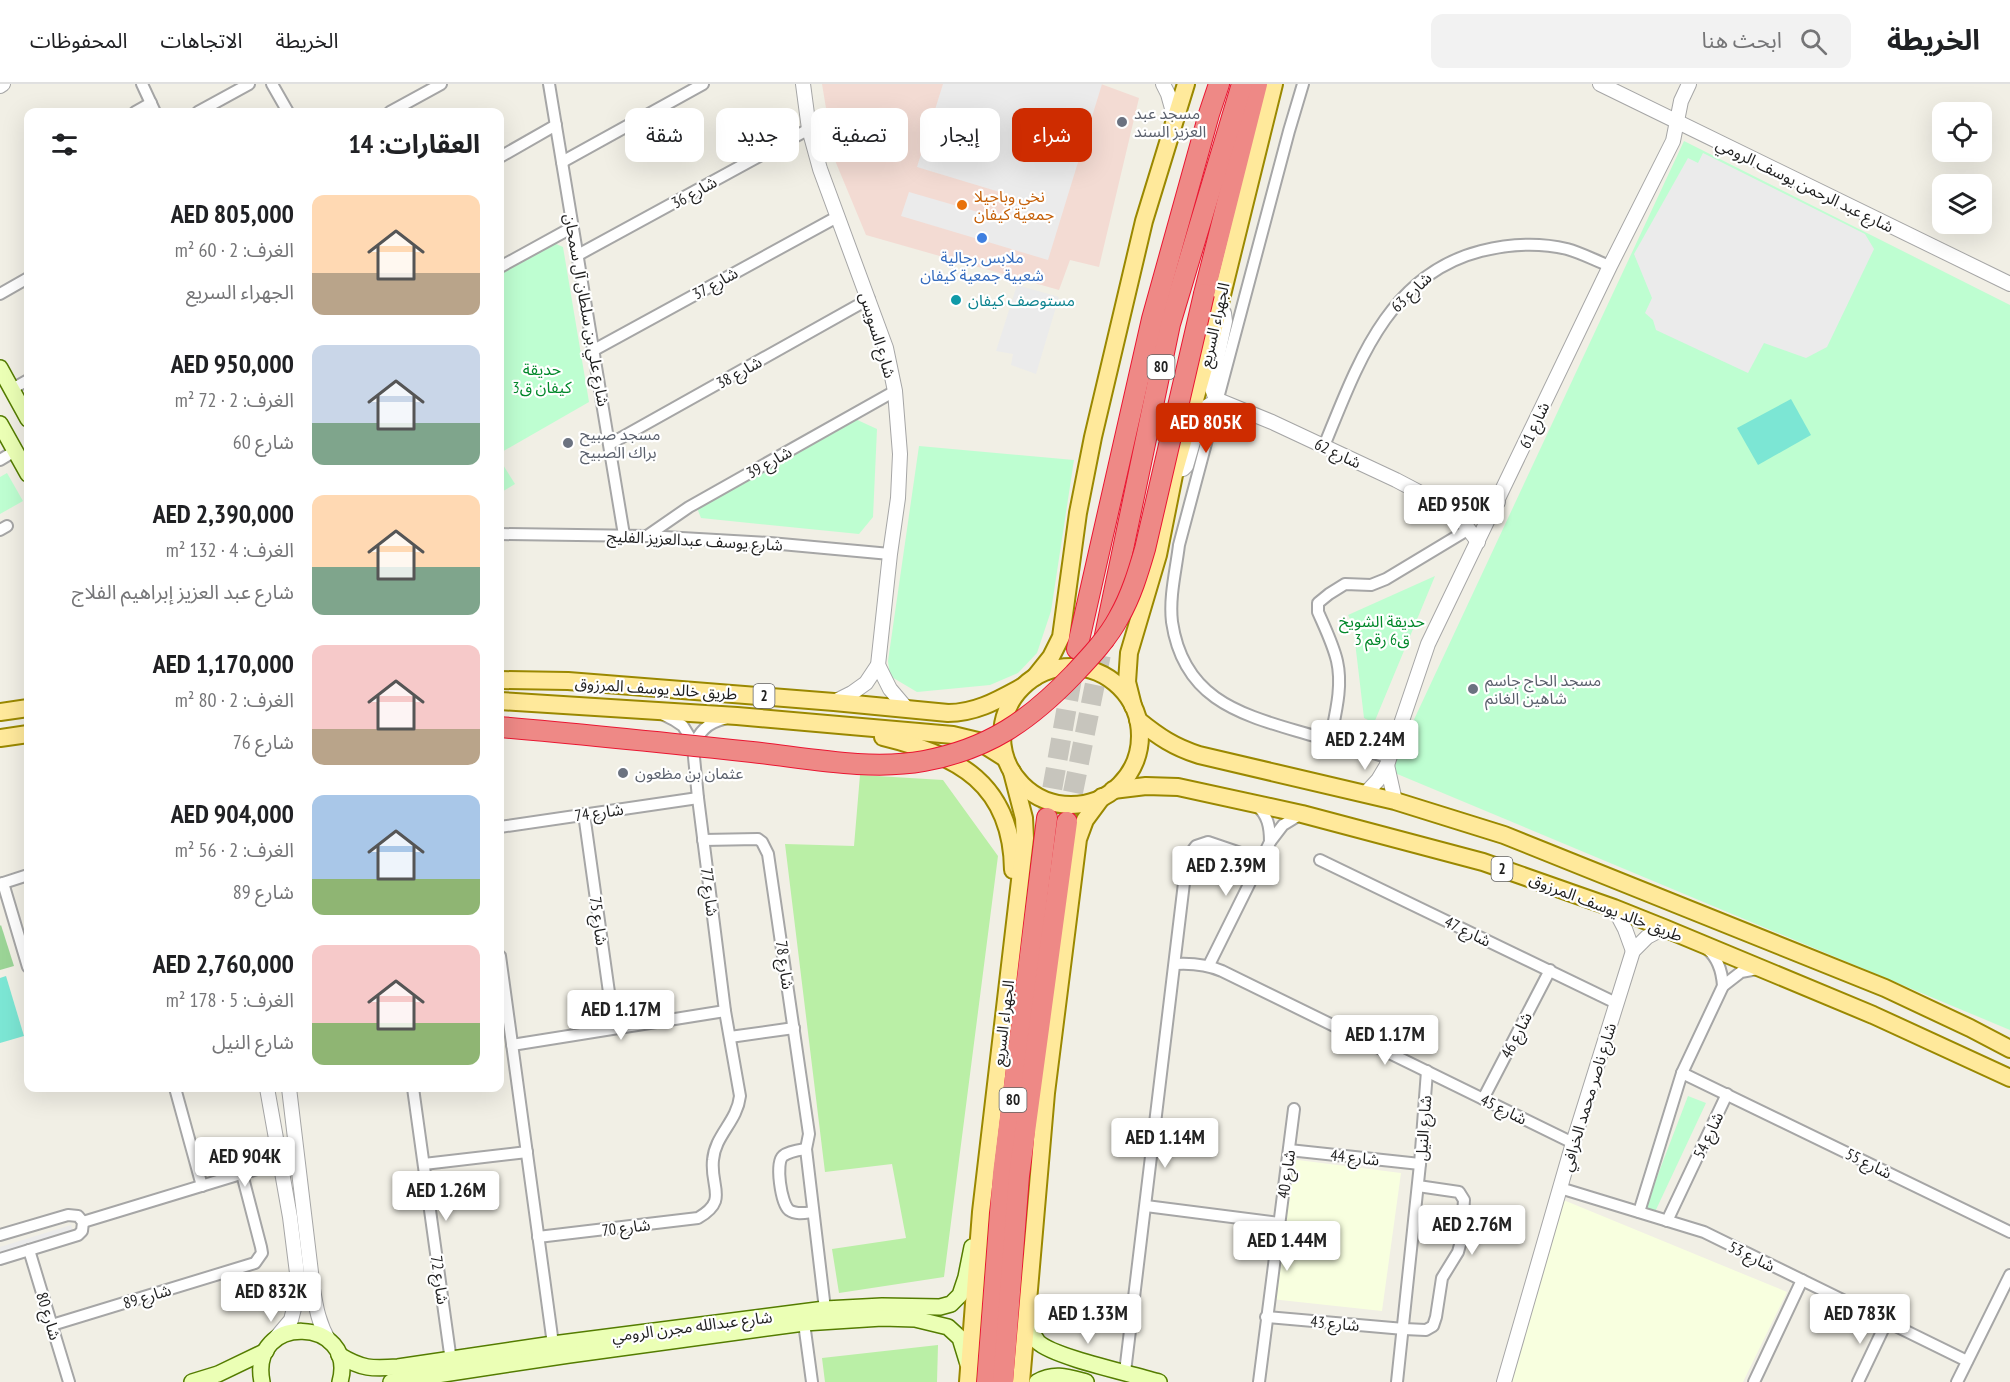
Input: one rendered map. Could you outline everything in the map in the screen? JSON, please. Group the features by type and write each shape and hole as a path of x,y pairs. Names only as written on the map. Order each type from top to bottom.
{"highway":[{"name":"80","path":"1077,649 1152,319 1219,84"},
{"name":"80","path":"1101,654 1170,324 1242,84"},
{"path":"504,727 618,737 835,762 879,764 923,762 963,751 991,740 1023,721 1050,699 1097,648 1119,618 1133,587 1145,549 1204,294 1257,84"},
{"name":"الجهراء السريع","path":"987,1382 1004,1174 1047,818"},
{"name":"80","path":"1003,1382 1019,1176 1067,822"}],"main road":[{"path":"1107,794 1088,802 1059,804 1032,793 1021,784 1009,765 1002,743 1004,720 1013,699 1052,657 1061,637 1078,513 1093,437 1144,222 1186,84"},
{"name":"الجهراء السريع","path":"1136,713 1127,682 1129,653 1158,555 1175,470 1194,406 1274,84"},
{"path":"0,368 24,412"},
{"path":"0,424 24,467"},
{"path":"1021,1382 1046,1093 1078,839 1085,820 1128,773 1138,752 1140,736 1136,713 1123,690 1108,678 1091,670 1072,667 1053,669 1029,682"},
{"name":"طريق خالد يوسف المرزوق","path":"504,680 568,681 834,702 948,714 967,712 988,705 1029,682"},
{"path":"504,694 572,695 575,689 574,684 568,681"},
{"name":"طريق خالد يوسف المرزوق","path":"504,702 650,710 958,735 985,744 1009,765"},
{"path":"0,712 24,709"},
{"name":"طريق خالد يوسف المرزوق","path":"1136,713 1169,744 1199,755 1395,801 1504,835 1885,988 2010,1049"},
{"path":"830,724 932,751 961,766 985,788 1003,817 1012,847 1013,938"},
{"path":"0,738 24,735"},
{"name":"الجهراء السريع","path":"969,1374 981,1212 1025,838 1024,818 1009,765"},
{"name":"طريق خالد يوسف المرزوق","path":"1107,794 1146,786 1178,787 1302,814 1483,862 1664,928 1874,1015 2010,1078"},
{"path":"947,1305 956,1300 964,1288 981,1212"},
{"path":"1028,1296 1032,1332 1045,1347 1070,1357 1159,1382"},
{"path":"947,1305 955,1309 959,1316 956,1324 948,1327 960,1338 969,1374"},
{"name":"شارع عبدالله مجرن الرومي","path":"339,1355 352,1363 373,1369 451,1361 553,1344 825,1309 947,1305"},
{"name":"شارع عبدالله مجرن الرومي","path":"391,1382 569,1355 840,1319 915,1319 948,1327"},
{"path":"192,1382 225,1371 270,1345 285,1333 296,1330 308,1330 329,1341 339,1355 342,1367 340,1382"},
{"path":"262,1382 261,1362 270,1345"},
{"path":"1065,1376 1061,1373 1059,1364 1061,1360 1070,1357"},
{"path":"1037,1382 1053,1376 1065,1376 1086,1382"}],"street":[{"path":"142,84 153,108"},
{"path":"205,108 249,84"},
{"path":"272,84 286,108"},
{"path":"396,108 423,88 441,84"},
{"name":"شارع علي بن سلطان آل سمحان","path":"549,84 624,535"},
{"path":"562,162 704,84"},
{"name":"شارع السويس","path":"803,84 809,129 820,169 886,348 895,391 900,454 898,498 878,665"},
{"path":"1163,84 1175,119"},
{"name":"الجهراء السريع","path":"1303,84 1179,545 1172,621 1177,643 1188,666 1204,689 1231,709 1257,720 1330,741"},
{"name":"شارع عبد الرحمن يوسف الرومي","path":"1600,84 2010,284"},
{"name":"شارع 61","path":"1366,794 1378,780 1388,762 1422,659 1610,266 1673,141 1681,101 1689,84"},
{"path":"504,155 556,125"},
{"name":"شارع 36","path":"578,255 809,129"},
{"name":"شارع 37","path":"594,350 837,217"},
{"path":"504,265 573,226"},
{"name":"شارع 63","path":"1324,447 1358,367 1377,332 1390,311 1434,269 1471,253 1501,246 1524,244 1568,249 1610,266"},
{"path":"0,294 24,280"},
{"name":"شارع 38","path":"610,444 869,300"},
{"path":"1175,470 1186,466 1203,410 1218,400 1211,386 1225,321 1224,313 1218,309"},
{"path":"12,389 24,382"},
{"name":"39 شارع","path":"647,536 689,507 895,391"},
{"name":"شارع 62","path":"1218,400 1272,422 1396,480 1455,511 1478,542"},
{"path":"0,460 15,451"},
{"path":"1455,511 1498,502"},
{"path":"1395,801 1388,762 1330,741 1338,697 1337,662 1318,612 1318,603 1345,585 1371,585 1386,579 1468,529"},
{"name":"شارع يوسف عبدالعزيز الفليج","path":"504,534 647,536 770,543 890,554"},
{"path":"834,702 866,683 878,665 890,689 906,709"},
{"name":"شارع 77","path":"650,710 679,722 689,735 693,747 725,1011 740,1096 736,1114 718,1142 712,1161 716,1201 712,1210"},
{"path":"693,747 699,734 707,726 717,721 737,717"},
{"name":"شارع 74","path":"504,826 698,798"},
{"path":"1251,802 1267,819 1270,842"},
{"name":"شارع 75","path":"584,814 614,1028"},
{"path":"1175,964 1209,965 1270,842 1283,825 1302,814"},
{"name":"شارع 78","path":"703,840 758,839 768,854 809,1134 806,1149 825,1309"},
{"path":"1125,1372 1185,866 1191,850 1208,842 1261,860"},
{"name":"شارع 47","path":"1320,860 1616,1003"},
{"path":"24,876 1,883 24,955"},
{"path":"1614,908 1633,951 1647,937 1664,928"},
{"path":"1702,944 1718,962 1723,986"},
{"name":"شارع ناصر محمد الخرافي","path":"1504,1382 1573,1143 1633,951"},
{"name":"شارع 45","path":"1209,965 1573,1143"},
{"path":"1640,1212 1682,1073 1723,986 1741,972 1763,969"},
{"name":"شارع 46","path":"1483,1099 1550,970"},
{"path":"504,986 553,1344"},
{"path":"512,1045 725,1011"},
{"path":"730,1037 794,1028"},
{"name":"شارع النيل","path":"1397,1382 1418,1186 1427,1071"},
{"name":"شارع 54","path":"1667,1221 1727,1094 1682,1073"},
{"path":"176,1092 202,1186"},
{"path":"268,1092 290,1217 299,1289 291,1320 270,1345"},
{"path":"289,1092 313,1289 321,1327 329,1341"},
{"name":"شارع 72","path":"414,1092 451,1361"},
{"name":"شارع 55","path":"1727,1094 2010,1232"},
{"path":"271,1111 274,1116 282,1119 289,1114 291,1107"},
{"name":"شارع 40","path":"1259,1382 1294,1109"},
{"path":"806,1149 785,1154 779,1164 783,1200 786,1206 790,1211 796,1213 813,1212"},
{"name":"شارع 44","path":"1289,1150 1420,1164"},
{"path":"424,1164 527,1152"},
{"path":"83,1222 280,1162"},
{"name":"شارع 89","path":"52,1325 255,1263 262,1253 242,1174"},
{"path":"1404,1329 1426,1330 1435,1323 1442,1278 1458,1252 1461,1241 1464,1200 1462,1193 1418,1186"},
{"name":"شارع 53","path":"1560,1188 1704,1232 1967,1360"},
{"path":"1146,1206 1279,1223"},
{"name":"شارع 70","path":"538,1237 698,1218 712,1210"},
{"path":"0,1235 68,1215 78,1216 83,1222 82,1231 78,1235 0,1259"},
{"name":"شارع 80","path":"29,1250 69,1382"},
{"path":"1957,1382 2010,1275"},
{"path":"1754,1382 1802,1280"},
{"name":"شارع 43","path":"1266,1317 1404,1329"},
{"path":"1858,1382 1887,1321"},
{"path":"804,1323 812,1382"}],"shaded area":[{"path":"822,84 1101,84 1139,98 1099,267 1070,260 1059,290 866,235 836,162 908,162 908,108 826,108"},
{"path":"943,84 1102,84 1092,117 1092,108 1012,108 1012,162 1078,162 1048,260 901,216 909,192 1009,221 1016,197 917,167 920,157 920,162 1000,162 1000,108 935,108"},
{"path":"1703,153 1865,234 1874,249 1827,347 1806,358 1764,343 1748,373 1656,330 1653,320 1645,313 1652,298 1634,254 1688,158 1698,163"},
{"path":"1017,285 1059,297 1036,374 1011,365 1013,354 996,351"},
{"path":"1791,399 1811,435 1758,465 1737,428"},
{"path":"6,976 24,1036 0,1043 0,978"},
{"path":"1290,1159 1401,1173 1382,1311 1271,1299"},
{"path":"1561,1199 1787,1292 1743,1382 1509,1382"},
{"path":"71,1225 73,1231 0,1254 0,1247"}],"green space":[{"path":"1684,141 2010,305 2010,1030 1390,771"},
{"name":"حديقة كيفان ق3","path":"554,243 563,247 589,402 504,451 504,270"},
{"path":"853,418 877,429 873,517 859,534 701,518 697,508"},
{"path":"919,446 1074,460 1051,611 1037,653 1018,673 990,685 917,692 890,676 888,661"},
{"path":"504,466 515,484 504,491"},
{"path":"7,473 23,501 0,514 0,477"},
{"name":"حديقة الشويخ ق6 رقم 3","path":"1435,576 1374,723 1364,718 1353,625 1348,615"},
{"path":"860,775 943,780 998,856 944,1277 839,1293 832,1249 906,1238 892,1164 825,1172 785,844 854,846"},
{"path":"0,926 14,966 0,970"},
{"path":"1688,1096 1706,1103 1654,1214 1644,1211"},
{"path":"938,1345 937,1382 825,1382 822,1358"}],"tunnel":[{"path":"1067,822 1101,654"},
{"path":"1047,818 1074,667"}],"place":[{"name":"مسجد عبد العزيز السند","path":"1122,122"},
{"name":"نخي وباجيلا جمعية كيفان","path":"962,205"},
{"name":"ملابس رجالية شعبية جمعية كيفان","path":"982,238"},
{"name":"مستوصف كيفان","path":"956,300"},
{"name":"مسجد صبيح براك الصبيح","path":"568,443"},
{"name":"مسجد الحاج جاسم شاهين الغانم","path":"1473,689"},
{"name":"عثمان بن مظعون","path":"623,773"}]}
